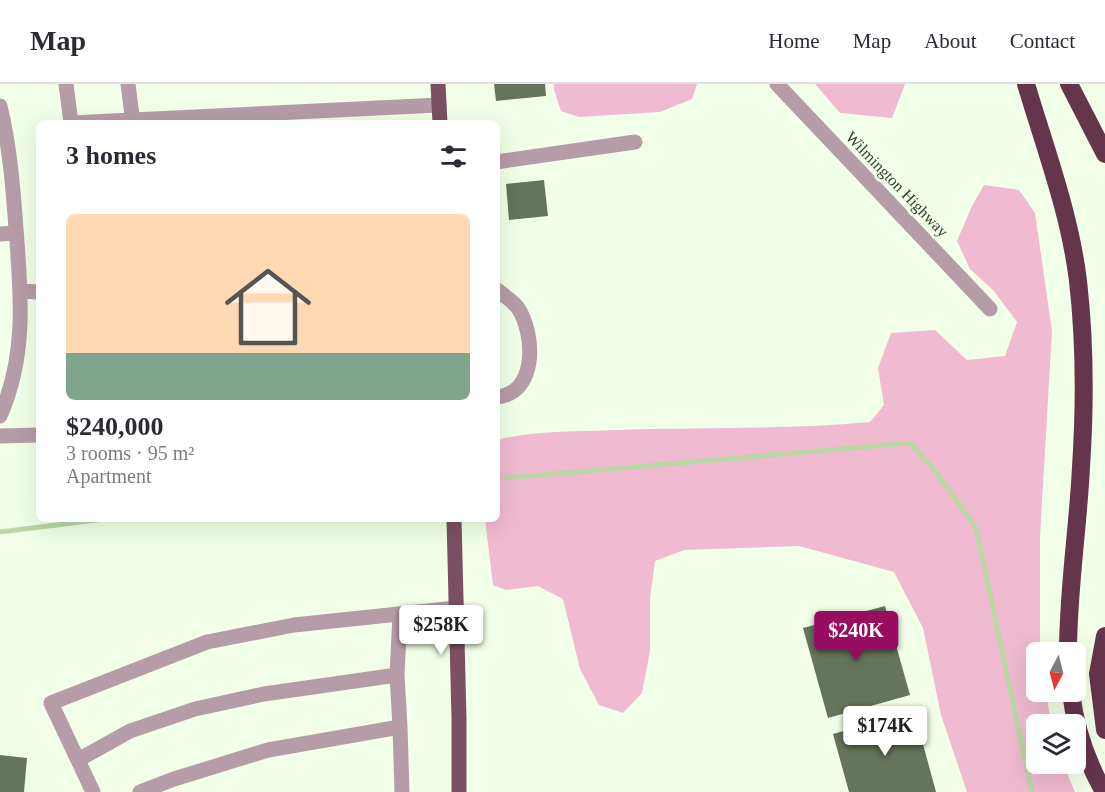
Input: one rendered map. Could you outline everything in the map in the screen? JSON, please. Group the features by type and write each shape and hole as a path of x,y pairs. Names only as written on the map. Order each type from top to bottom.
{"highway":[{"path":"1026,84 1067,225 1078,281 1084,370 1083,410 1068,642"},
{"path":"1069,84 1105,154"},
{"path":"1105,636 1098,674 1105,730"},
{"path":"1072,702 1075,723 1082,745 1104,792"}],"main road":[{"path":"438,84 440,120"},
{"path":"454,522 459,792"}],"street":[{"path":"66,84 71,120"},
{"path":"128,84 133,120"},
{"name":"Wilmington Highway","path":"777,84 990,309"},
{"path":"169,120 439,105"},
{"path":"0,106 11,167 21,291 19,353 14,379 0,416"},
{"path":"500,161 635,142"},
{"path":"0,234 16,233"},
{"path":"21,291 36,292"},
{"path":"500,292 518,306 530,333 530,360 520,387 507,396 500,396"},
{"path":"0,436 36,435"},
{"path":"93,792 51,703 207,642 294,625 456,608"},
{"path":"400,614 397,675 402,792"},
{"path":"78,760 130,731 195,709 264,694 397,675"},
{"path":"140,792 268,750 400,727"}],"shaded area":[{"path":"554,84 697,84 692,99 660,112 579,117 561,111"},
{"path":"815,84 905,84 892,118 840,113"},
{"path":"984,185 1019,190 1035,213 1052,331 1040,537 1040,642 1026,642 1026,702 1048,702 1049,714 1026,714 1026,774 1067,774 1075,792 967,792 941,715 923,628 894,572 799,546 684,550 655,561 650,598 650,651 642,693 623,713 599,705 580,669 563,599 538,586 506,590 493,585 485,522 500,522 500,439 526,434 555,432 838,425 870,422 884,405 878,368 891,333 935,330 967,360 1005,356 1017,322 993,290 970,269 957,241"}],"building":[{"path":"494,84 545,84 546,96 496,101"},
{"path":"544,180 548,216 509,220 506,184"},
{"path":"885,606 910,695 828,718 803,628"},
{"path":"914,711 936,792 849,792 833,734"},
{"path":"0,755 27,758 24,792 0,792"}],"waterway":[{"path":"506,478 910,443 936,472 976,528 1032,792"},
{"path":"0,532 81,522"}]}
